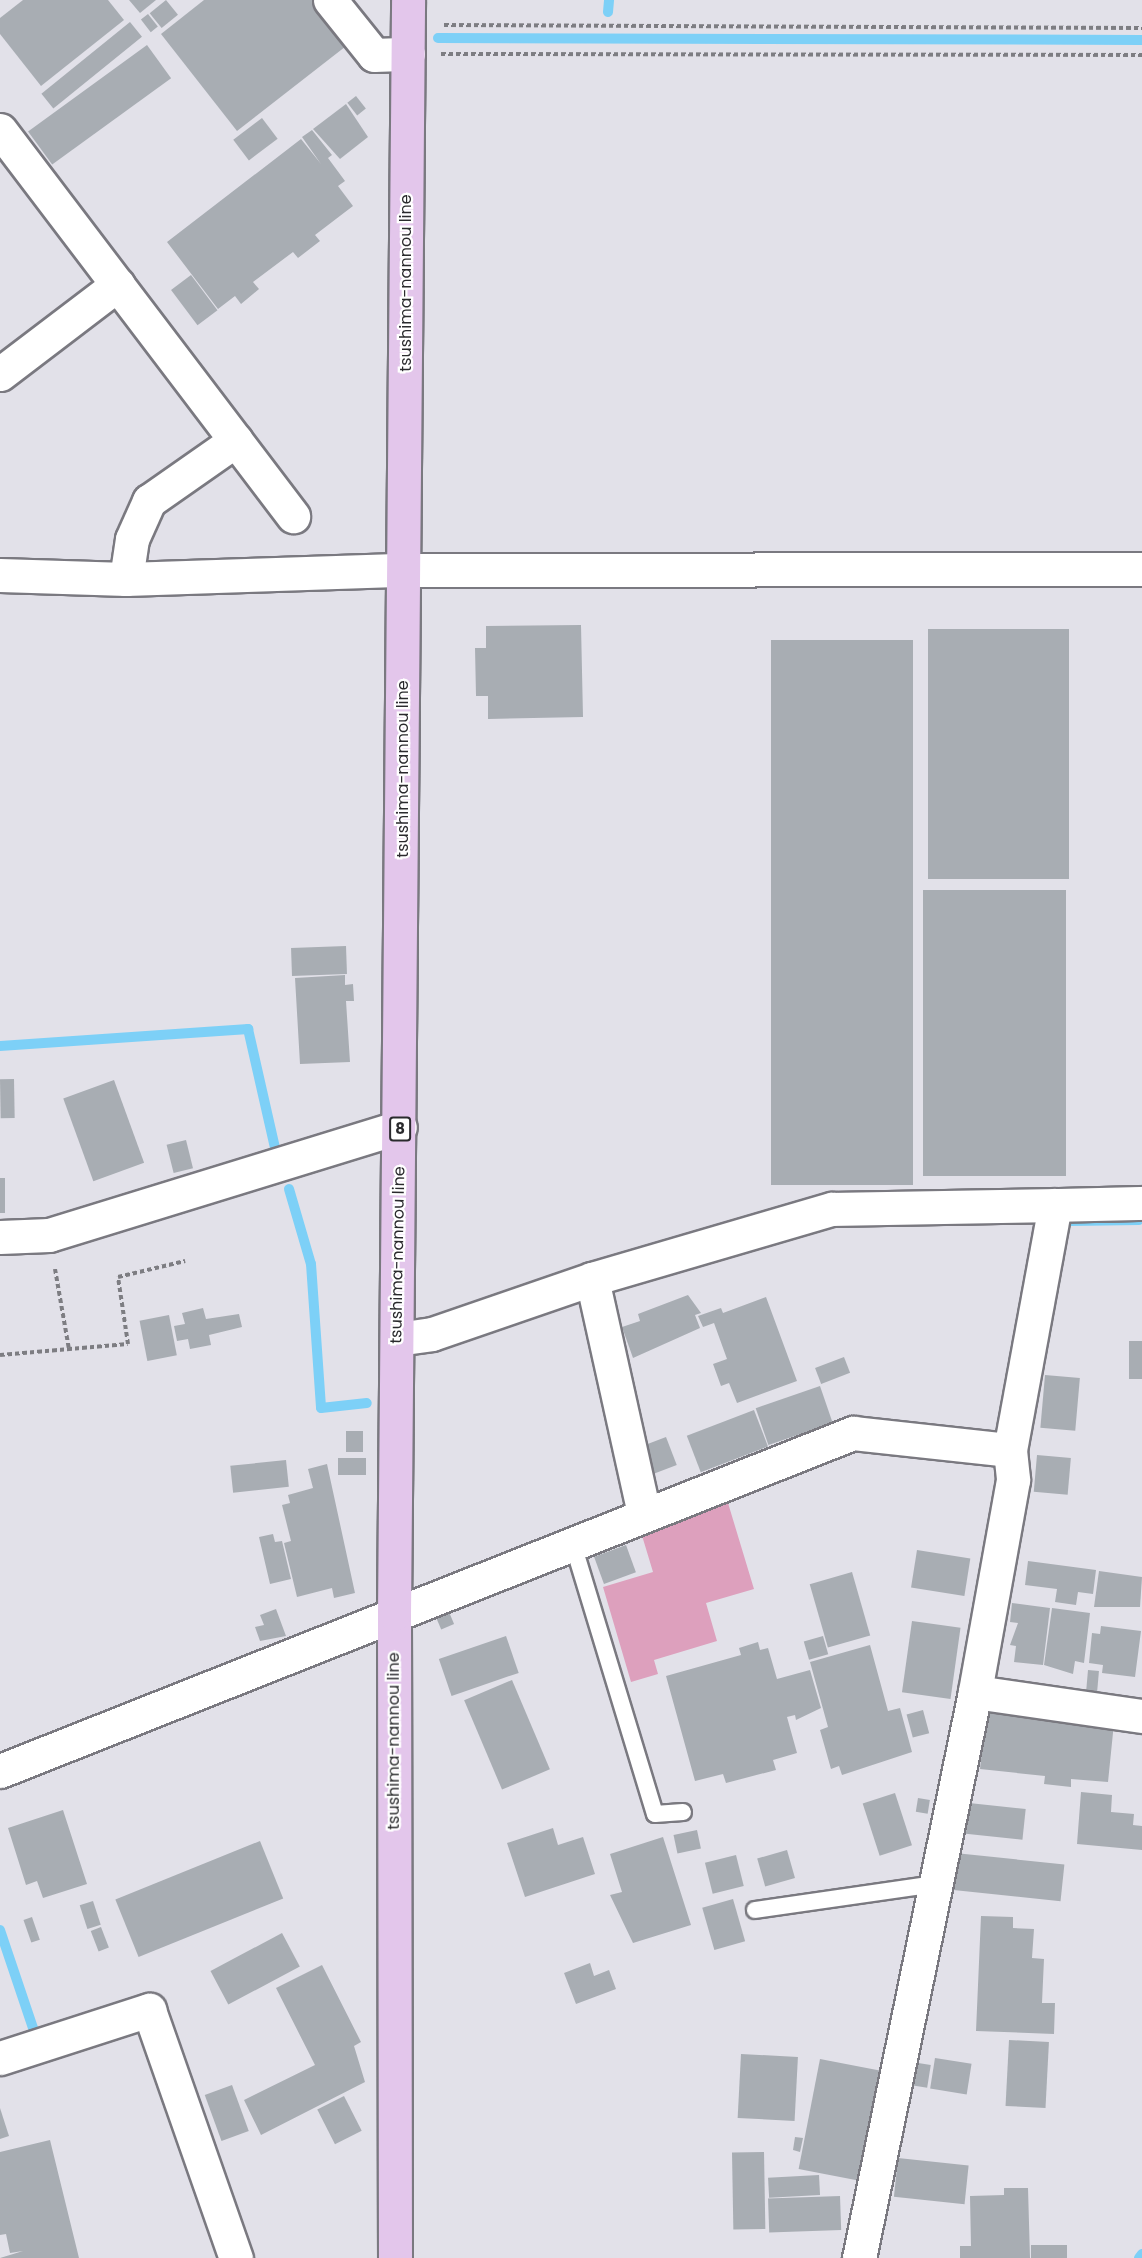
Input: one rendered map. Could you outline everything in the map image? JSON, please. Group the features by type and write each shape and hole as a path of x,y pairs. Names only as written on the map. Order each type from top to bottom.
{"main road":[{"name":"tsushima-nannou line","path":"395,2258 394,1614 408,26"}],"street":[{"path":"330,0 374,55 408,26"},
{"path":"0,130 293,516"},
{"path":"0,374 118,284"},
{"path":"126,579 132,539 148,501 236,440"},
{"path":"0,575 126,579 404,570 1142,569"},
{"path":"0,1237 49,1235 400,1127"},
{"path":"397,1339 432,1334 592,1279 832,1209 1142,1203"},
{"path":"859,2258 975,1692 1013,1480 1010,1450 1055,1205"},
{"path":"592,1279 644,1513"},
{"path":"0,1771 572,1541 854,1433 1010,1450"},
{"path":"975,1692 1142,1716"},
{"path":"0,2058 148,2010 236,2258"}],"lane":[{"path":"572,1541 655,1814 682,1812"},
{"path":"755,1910 936,1884"}],"path":[{"path":"408,26 1142,28"},
{"path":"408,26 1142,55"},
{"path":"49,1235 69,1349"},
{"path":"0,1354 128,1344 118,1277 185,1260"}],"shaded area":[{"path":"728,1503 754,1589 706,1603 717,1641 654,1660 658,1674 631,1682 603,1587 653,1572 640,1529"}],"building":[{"path":"23,0 108,0 124,20 41,86 0,34 0,18"},
{"path":"129,0 156,0 140,13"},
{"path":"166,0 178,15 162,28 150,13"},
{"path":"204,0 316,0 350,43 237,131 161,34"},
{"path":"148,14 158,27 151,32 141,20"},
{"path":"130,22 142,37 53,109 41,94"},
{"path":"147,45 171,78 52,165 28,131"},
{"path":"356,96 366,109 357,115 347,103"},
{"path":"346,104 368,137 340,159 313,129"},
{"path":"262,118 278,139 249,160 233,140"},
{"path":"312,130 332,155 328,158 345,181 338,186 353,206 315,235 320,241 298,258 293,252 253,282 259,289 241,304 235,296 218,309 167,242 301,139 321,164 302,137"},
{"path":"191,275 217,310 198,325 171,290"},
{"path":"581,625 583,717 488,719 488,696 476,696 475,648 486,648 486,626"},
{"path":"928,629 1069,629 1069,879 928,879"},
{"path":"771,640 913,640 913,1185 771,1185"},
{"path":"923,890 1066,890 1066,1176 923,1176"},
{"path":"346,946 347,974 292,976 291,948"},
{"path":"345,975 345,985 353,984 354,1001 346,1001 350,1062 300,1064 295,978"},
{"path":"0,1079 14,1079 15,1118 1,1118"},
{"path":"114,1080 144,1163 93,1181 63,1098"},
{"path":"186,1140 193,1168 174,1173 167,1145"},
{"path":"0,1178 5,1178 5,1213 0,1213"},
{"path":"688,1295 701,1313 695,1315 700,1328 633,1358 622,1327 640,1321 638,1314"},
{"path":"766,1297 797,1381 737,1403 729,1383 721,1386 713,1364 727,1359 714,1323 703,1327 698,1316 721,1308 723,1313"},
{"path":"203,1308 206,1319 239,1314 242,1327 209,1335 211,1345 190,1349 188,1339 177,1341 174,1326 185,1324 182,1313"},
{"path":"169,1315 177,1355 147,1361 140,1321"},
{"path":"1129,1341 1142,1341 1142,1379 1129,1379"},
{"path":"844,1357 850,1373 821,1384 815,1368"},
{"path":"1045,1375 1080,1378 1075,1431 1040,1428"},
{"path":"820,1386 833,1423 768,1445 756,1408"},
{"path":"754,1410 768,1446 701,1472 687,1436"},
{"path":"346,1431 363,1431 363,1452 346,1452"},
{"path":"666,1437 677,1465 652,1474 642,1446"},
{"path":"1037,1455 1071,1458 1068,1495 1034,1492"},
{"path":"338,1458 366,1458 366,1475 338,1475"},
{"path":"286,1460 289,1487 233,1493 230,1466"},
{"path":"327,1464 355,1593 334,1598 332,1588 297,1597 284,1543 291,1541 282,1505 290,1503 288,1495 313,1488 308,1469"},
{"path":"273,1534 275,1542 282,1541 291,1579 270,1584 259,1537"},
{"path":"626,1545 636,1572 604,1584 594,1557"},
{"path":"917,1550 970,1558 964,1596 911,1588"},
{"path":"1028,1561 1096,1570 1093,1594 1078,1592 1076,1605 1055,1602 1057,1589 1025,1585"},
{"path":"1099,1571 1142,1577 1140,1607 1094,1607"},
{"path":"852,1572 870,1635 828,1648 810,1584"},
{"path":"1012,1603 1050,1608 1043,1665 1014,1662 1016,1646 1010,1645 1018,1623 1010,1622"},
{"path":"1052,1608 1090,1613 1084,1663 1075,1661 1073,1674 1044,1665"},
{"path":"276,1609 286,1636 260,1641 255,1627 264,1625 260,1615"},
{"path":"449,1612 454,1624 441,1629 436,1617"},
{"path":"912,1621 961,1628 951,1699 902,1692"},
{"path":"1101,1626 1141,1631 1135,1677 1102,1673 1103,1665 1089,1663 1092,1633 1100,1634"},
{"path":"506,1636 519,1673 452,1696 439,1659"},
{"path":"823,1636 828,1654 809,1660 804,1642"},
{"path":"758,1642 760,1650 768,1648 777,1679 810,1670 821,1708 796,1720 795,1715 787,1717 797,1753 773,1760 776,1770 726,1783 723,1774 695,1781 666,1676 741,1655 739,1648"},
{"path":"870,1645 888,1711 900,1708 912,1752 842,1775 839,1766 831,1769 820,1730 828,1727 810,1662"},
{"path":"1088,1670 1099,1671 1097,1696 1086,1695"},
{"path":"512,1680 550,1769 502,1790 464,1700"},
{"path":"923,1710 929,1733 913,1738 907,1714"},
{"path":"986,1711 1114,1723 1108,1782 1071,1779 1071,1787 1044,1784 1045,1776 980,1769"},
{"path":"1081,1792 1112,1795 1111,1812 1134,1814 1133,1825 1142,1826 1142,1850 1077,1844"},
{"path":"895,1793 912,1845 880,1856 863,1804"},
{"path":"918,1798 930,1800 928,1814 916,1812"},
{"path":"969,1803 1026,1809 1022,1840 966,1834"},
{"path":"63,1810 87,1884 43,1898 37,1881 26,1885 8,1828"},
{"path":"553,1828 558,1845 583,1837 595,1874 525,1897 507,1843"},
{"path":"697,1830 701,1849 677,1854 674,1835"},
{"path":"663,1837 691,1925 633,1943 610,1895 622,1892 610,1854"},
{"path":"260,1841 283,1898 139,1957 115,1899"},
{"path":"787,1850 795,1878 765,1886 757,1859"},
{"path":"955,1853 1064,1864 1061,1901 951,1890"},
{"path":"736,1855 744,1886 713,1894 705,1863"},
{"path":"733,1899 745,1941 714,1950 702,1908"},
{"path":"93,1901 101,1925 87,1929 80,1905"},
{"path":"981,1916 1013,1917 1013,1928 1034,1929 1032,1958 1044,1959 1042,2003 1055,2003 1054,2034 976,2031"},
{"path":"32,1917 40,1940 31,1943 23,1920"},
{"path":"101,1927 109,1948 99,1951 91,1931"},
{"path":"282,1933 300,1967 228,2005 210,1971"},
{"path":"590,1963 594,1976 609,1970 616,1989 576,2004 564,1973"},
{"path":"322,1965 361,2042 354,2046 365,2082 261,2135 244,2100 315,2065 276,1988"},
{"path":"1009,2040 1049,2042 1045,2108 1006,2106"},
{"path":"741,2054 798,2057 795,2121 738,2118"},
{"path":"935,2058 972,2064 967,2094 930,2089"},
{"path":"820,2059 881,2071 859,2181 799,2169"},
{"path":"912,2062 931,2065 927,2088 908,2085"},
{"path":"232,2085 249,2131 222,2141 205,2095"},
{"path":"344,2096 362,2131 335,2144 317,2110"},
{"path":"0,2108 9,2136 0,2139"},
{"path":"795,2137 803,2138 800,2152 793,2150"},
{"path":"50,2140 79,2258 0,2258 23,2251 10,2253 6,2234 0,2235 0,2152"},
{"path":"764,2152 765,2229 733,2230 732,2153"},
{"path":"898,2158 969,2165 965,2204 894,2197"},
{"path":"819,2175 820,2195 769,2198 768,2178"},
{"path":"1004,2188 1028,2188 1030,2258 960,2258 960,2246 971,2246 970,2196 1004,2195"},
{"path":"840,2196 841,2230 769,2232 768,2199"},
{"path":"1031,2245 1067,2245 1067,2258 1031,2258"}],"waterway":[{"path":"608,12 609,0"},
{"path":"438,38 1142,40"},
{"path":"0,1046 248,1029 276,1152"},
{"path":"289,1189 311,1264 321,1408 367,1403"},
{"path":"1070,1221 1139,1220"},
{"path":"0,1930 34,2031"},
{"path":"1139,2258 1142,2254"}]}
